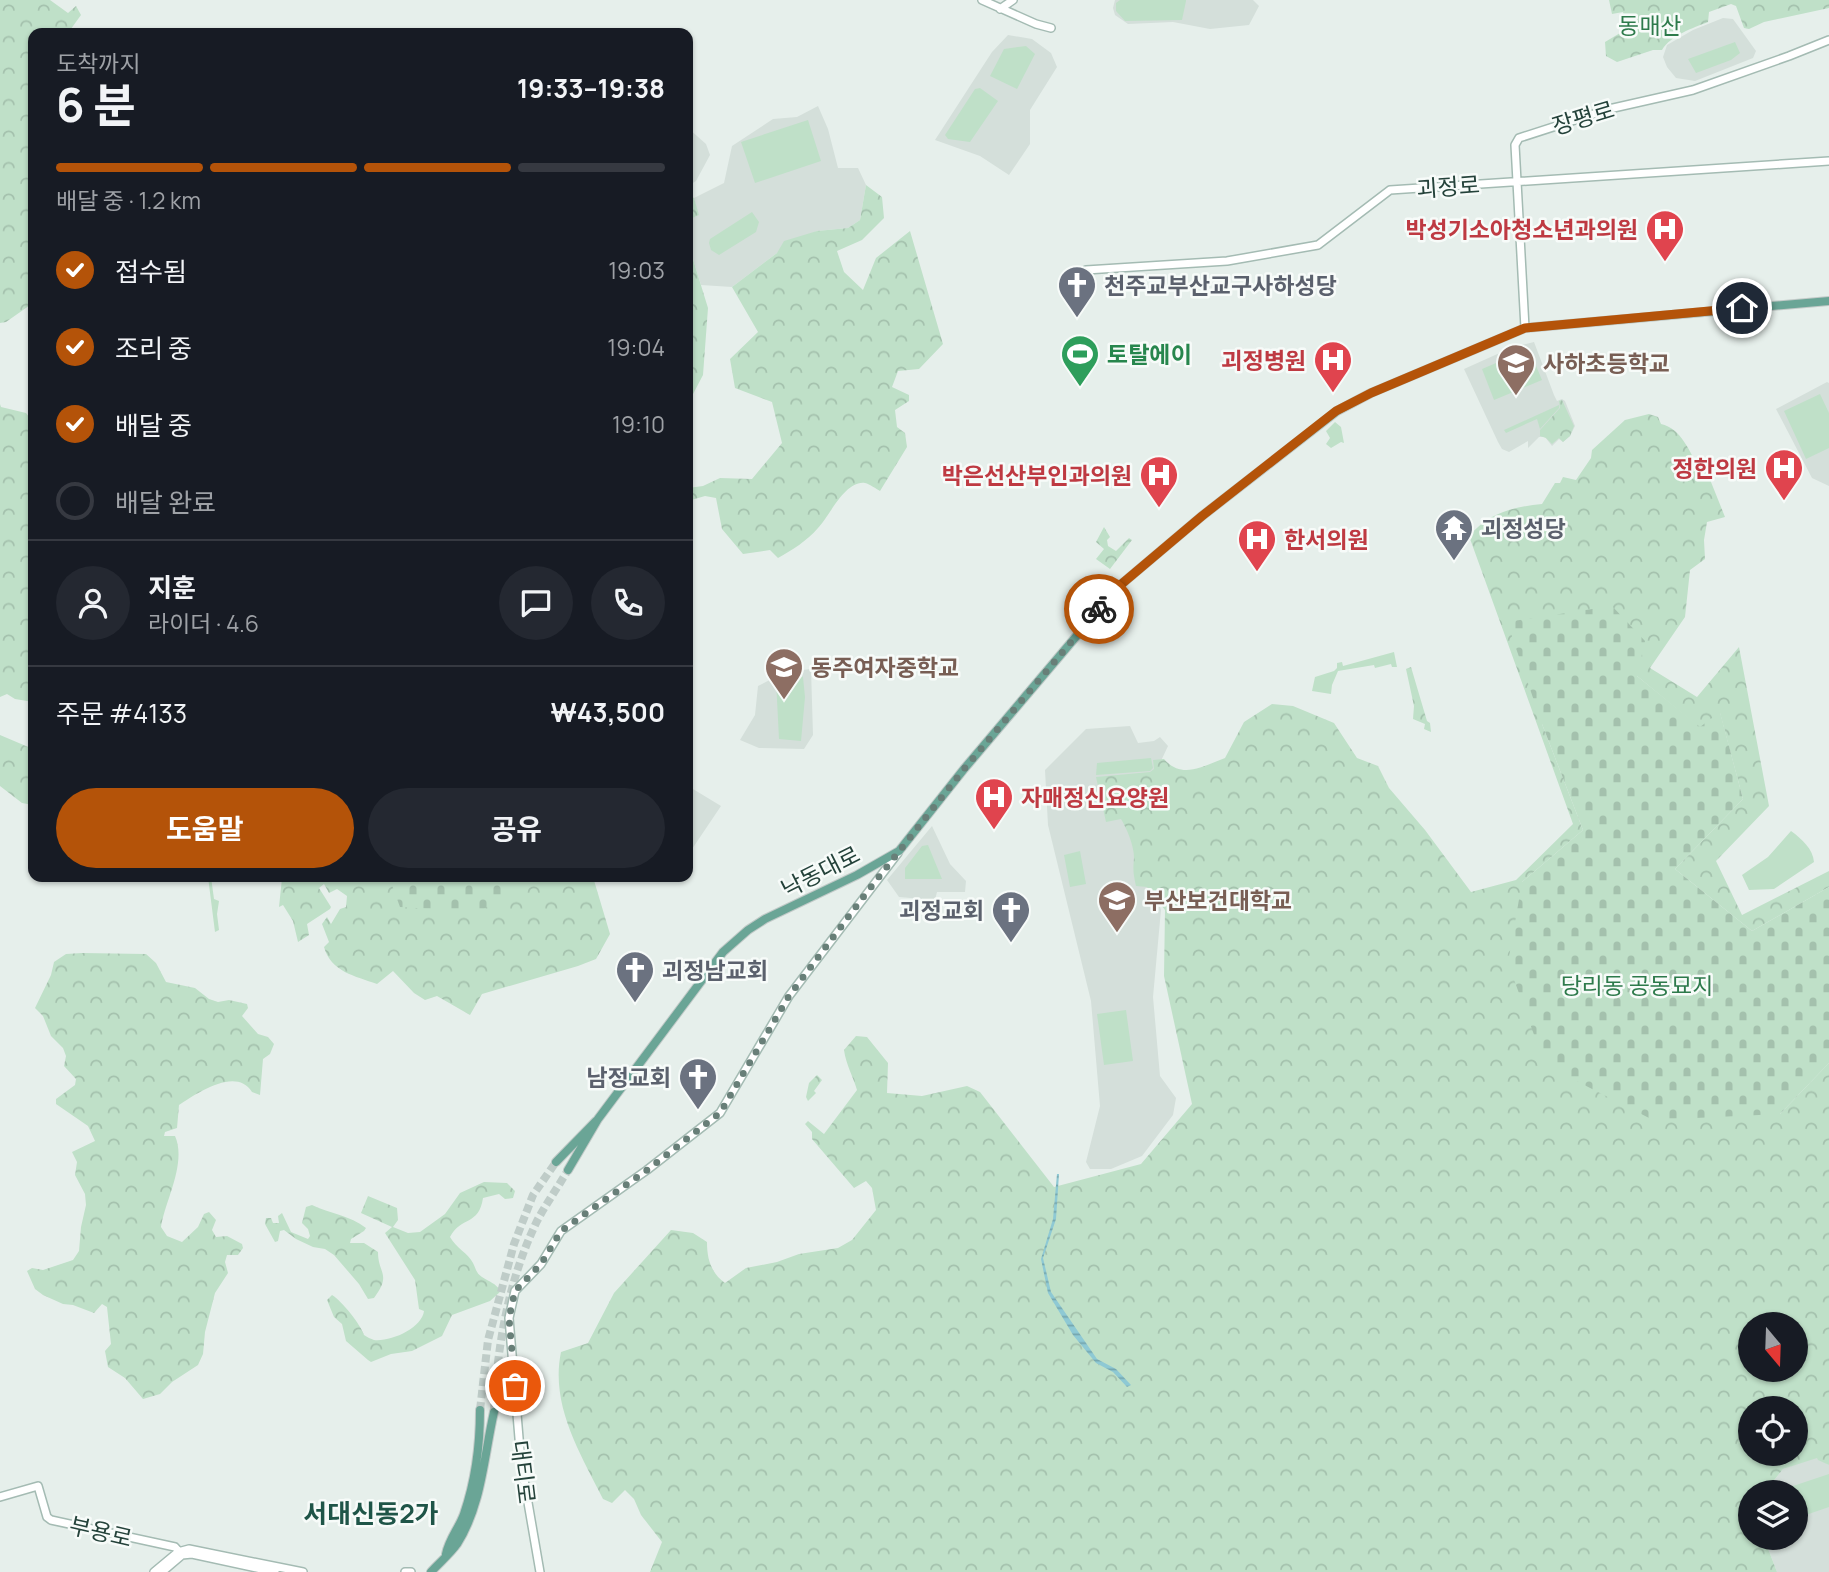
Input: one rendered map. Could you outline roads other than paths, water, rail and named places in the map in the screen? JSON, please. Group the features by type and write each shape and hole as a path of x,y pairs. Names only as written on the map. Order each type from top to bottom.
{"main road":[{"path":"982,0 1051,29"},
{"path":"1000,9 1013,0"},
{"name":"장평로","path":"1525,328 1515,145 1519,138 1609,108 1693,90 1829,40"},
{"name":"괴정로","path":"1086,270 1227,261 1318,245 1390,190 1829,161"},
{"name":"낙동대로","path":"568,1170 598,1119 723,951 765,919 857,875 899,851 964,769 1118,587 1336,411 1371,393 1525,328 1829,301"},
{"name":"대티로","path":"540,1572 521,1462 509,1318 515,1291 541,1264 561,1231 647,1170 720,1113 789,996 899,851"},
{"name":"낙동대로","path":"556,1162 598,1119"},
{"path":"446,1554 472,1493 478,1462 480,1410"},
{"path":"431,1572 455,1546 474,1506 494,1412"},
{"name":"부용로","path":"0,1497 38,1486 47,1517 51,1520 174,1548 180,1553"},
{"path":"154,1572 189,1549 303,1572"},
{"path":"162,1572 180,1553"},
{"path":"180,1553 275,1572"},
{"path":"405,1572 411,1572"}],"water":[{"path":"1057,1174 1056,1219 1043,1258 1051,1292 1097,1359 1116,1369 1131,1385 1127,1387 1113,1372 1096,1363 1073,1335 1048,1293 1041,1259 1053,1219"}],"tunnel":[{"path":"480,1410 488,1340 514,1244 533,1195 556,1162"},
{"path":"494,1412 501,1339 518,1267 537,1221 568,1170"}],"place":[{"name":"박성기소아청소년과의원","path":"1665,263"},
{"name":"천주교부산교구사하성당","path":"1077,319"},
{"name":"토탈에이","path":"1080,388"},
{"name":"괴정병원","path":"1333,394"},
{"name":"사하초등학교","path":"1516,397"},
{"name":"정한의원","path":"1784,502"},
{"name":"박은선산부인과의원","path":"1159,509"},
{"name":"괴정성당","path":"1454,562"},
{"name":"한서의원","path":"1257,573"},
{"name":"동주여자중학교","path":"784,701"},
{"name":"자매정신요양원","path":"994,831"},
{"name":"부산보건대학교","path":"1117,934"},
{"name":"괴정교회","path":"1011,944"},
{"name":"괴정남교회","path":"635,1004"},
{"name":"남정교회","path":"698,1111"}],"district":[{"name":"서대신동2가","path":"371,1513"}],"park label":[{"name":"동매산","path":"1650,25"},
{"name":"당리동 공동묘지","path":"1637,985"}]}
